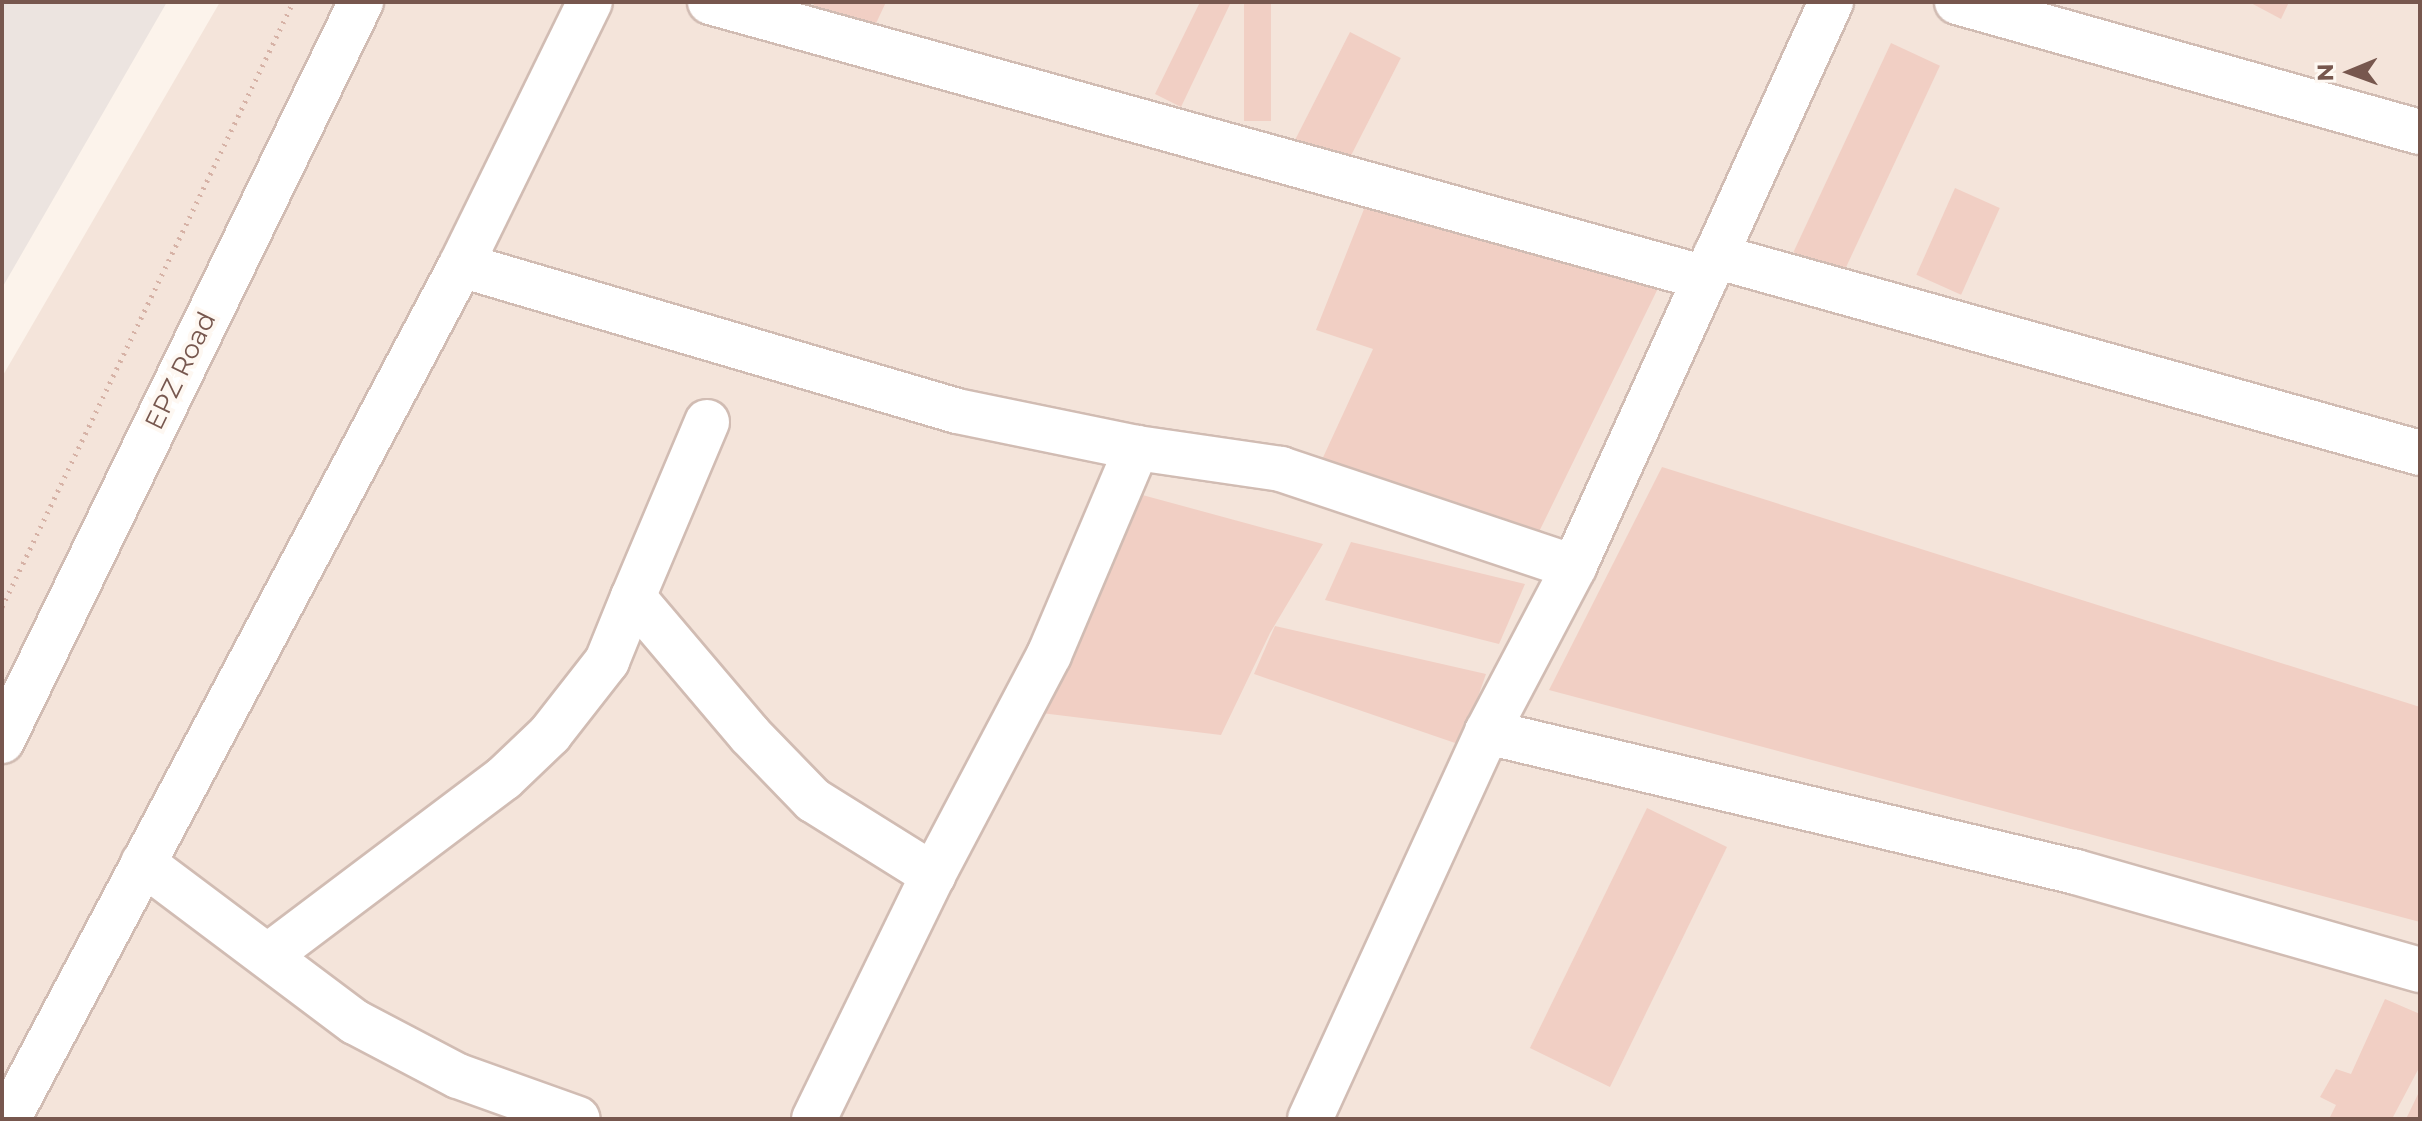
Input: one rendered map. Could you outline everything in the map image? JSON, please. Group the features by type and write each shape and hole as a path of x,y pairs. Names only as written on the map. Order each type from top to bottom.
{"street":[{"name":"EPZ Road","path":"2,741 361,2"},
{"path":"8,1119 461,265 590,2"},
{"path":"710,2 2420,453"},
{"path":"1310,1119 1487,732 1574,567 1831,2"},
{"path":"1957,2 2070,17 2420,132"},
{"path":"461,265 957,411 1137,448 1281,469 1574,567"},
{"path":"269,955 504,778 550,734 607,661 707,422"},
{"path":"814,1119 933,875 1049,655 1137,448"},
{"path":"633,597 750,735 813,800 933,875"},
{"path":"1487,732 2076,872 2420,970"},
{"path":"143,863 355,1022 458,1076 578,1119"}],"path":[{"path":"2,607 293,2"}],"shaded area":[{"path":"2,2 167,2 2,288"},
{"path":"220,2 2420,2 2420,1119 2,1119 2,377"}],"building":[{"path":"815,2 886,2 871,34 813,6"},
{"path":"1200,2 1231,2 1181,107 1155,94"},
{"path":"1244,2 1271,2 1271,121 1244,121"},
{"path":"2249,2 2289,2 2281,19"},
{"path":"1350,32 1401,58 1346,165 1296,139"},
{"path":"1891,43 1940,66 1842,275 1793,252"},
{"path":"1955,188 2000,208 1961,295 1916,275"},
{"path":"1368,199 1663,278 1535,540 1314,477 1373,349 1316,330"},
{"path":"1662,467 2420,707 2420,922 1549,690"},
{"path":"1135,493 1323,544 1270,633 1221,735 1033,712"},
{"path":"1351,542 1525,584 1499,644 1325,600"},
{"path":"1275,626 1486,674 1461,745 1254,674"},
{"path":"1647,808 1727,847 1610,1087 1530,1048"},
{"path":"2385,999 2420,1014 2420,1066 2392,1119 2329,1119 2336,1105 2320,1097 2336,1069 2351,1074"},
{"path":"2420,1090 2420,1119 2406,1119"}]}
